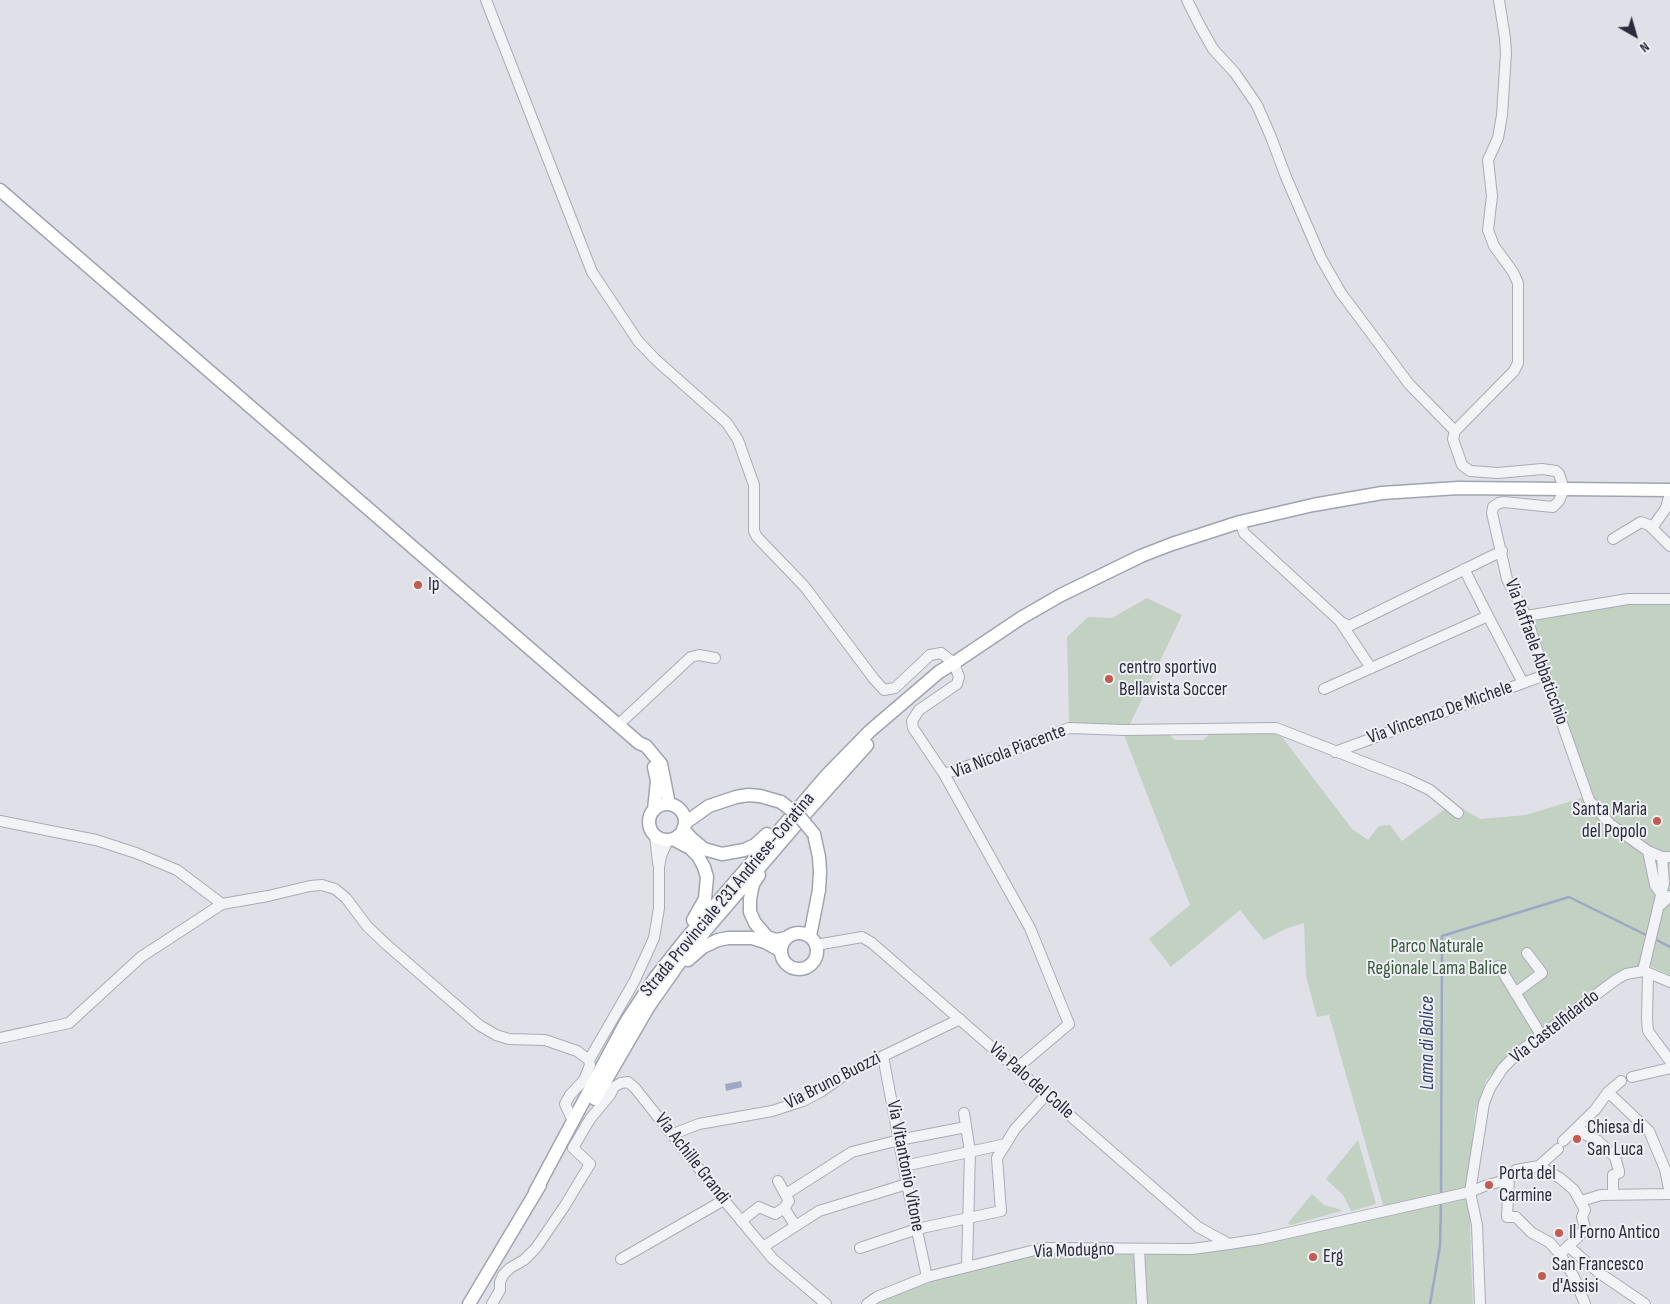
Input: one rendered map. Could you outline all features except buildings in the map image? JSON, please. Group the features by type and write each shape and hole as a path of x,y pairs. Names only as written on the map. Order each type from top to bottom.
{"main road":[{"path":"0,190 639,743 656,772 654,810 649,820 651,831 659,838 690,848 698,856 707,877 705,899 694,919 663,958 618,1028 598,1075"},
{"name":"Strada Provinciale 231 Andriese-Coratina","path":"535,1192 630,1016 671,956 856,744 918,688 939,672 954,664 1027,614 1099,576 1172,544 1240,522 1339,499 1405,491 1458,488 1670,491"},
{"name":"Strada Provinciale 231 Andriese-Coratina","path":"469,1304 535,1192 591,1105 661,988 687,952 843,771 888,724 954,664"},
{"path":"639,743 646,746 661,764 673,806 682,814 684,826 698,845 712,852 722,854 744,850 764,838 823,770 856,744"},
{"path":"811,942 791,935 776,940 767,937 755,924 750,912 750,899 753,884 843,771"},
{"path":"617,1060 689,959 703,947 718,940 745,937 765,942 781,951 785,962 796,968 807,967 816,958 811,942 819,890 820,857 814,834 799,816 781,802 760,796 748,795 724,800 710,806 684,826 681,833 670,840"},
{"path":"654,810 661,805 710,806"},
{"path":"781,951 786,938"}],"street":[{"path":"486,0 592,272 638,341 728,423 738,440 754,484 754,532 757,537 805,587 874,680 884,690 896,688 930,655 941,654 954,664 959,677 957,684 919,710 912,721 913,728 944,774"},
{"path":"1187,0 1214,49 1235,73 1257,105 1321,258 1341,293 1409,384 1454,431"},
{"path":"1498,0 1504,29 1506,53 1502,115 1498,138 1488,160 1492,196 1488,230 1494,246 1513,272 1518,283 1518,363 1514,372 1454,431 1453,438 1462,465 1470,471 1498,473 1551,469 1558,474 1564,489"},
{"name":"Via Raffaele Abbaticchio","path":"1564,489 1559,501 1553,507 1504,502 1493,507 1492,513 1507,579 1526,616 1589,800 1610,824 1648,851 1666,857"},
{"path":"1652,528 1666,508 1670,491"},
{"path":"1240,522 1244,533 1341,622 1371,668"},
{"path":"1613,539 1641,522 1649,525 1670,546"},
{"path":"1341,622 1349,626 1502,551"},
{"path":"1464,569 1523,683"},
{"path":"1526,616 1628,599 1670,599"},
{"path":"1324,689 1488,616"},
{"path":"618,725 691,657 699,654 715,658"},
{"name":"Via Vincenzo De Michele","path":"1334,752 1545,675"},
{"name":"Via Nicola Piacente","path":"1017,1068 1069,1024 1030,928 944,774 1006,753 1069,728 1125,730 1276,728 1407,779 1430,790 1458,813"},
{"path":"0,821 96,840 136,853 177,870 222,904"},
{"path":"655,836 656,856 659,867"},
{"path":"573,1121 565,1104 570,1095 584,1080 590,1065 589,1060 634,982 654,938 659,908 659,867 661,856 670,840"},
{"path":"1648,851 1655,885 1665,894"},
{"path":"1666,857 1665,894 1658,907 1645,970 1648,1031 1670,1061"},
{"path":"0,1038 69,1023 141,957 222,904 322,885 335,889 346,898 367,926 387,946 479,1025 496,1035 509,1039 545,1040 577,1051 589,1060"},
{"name":"Via Palo del Colle","path":"811,942 835,943 862,937 872,943 1198,1227 1229,1244"},
{"path":"1515,993 1542,973 1527,953"},
{"path":"1499,966 1541,1035"},
{"path":"1645,970 1670,982"},
{"name":"Via Castelfidardo","path":"1470,1192 1484,1103 1490,1088 1503,1068 1511,1059 1541,1035 1617,979 1645,970"},
{"name":"Via Bruno Buozzi","path":"672,1134 698,1124 772,1111 803,1101 822,1091 846,1074 960,1019"},
{"name":"Via Vitantonio Vitone","path":"883,1056 927,1277"},
{"path":"1632,1077 1670,1068"},
{"path":"1563,1258 1570,1245 1585,1228 1582,1217 1585,1210 1574,1190 1560,1178 1539,1166 1595,1110 1608,1092 1621,1081"},
{"name":"Via Achille Grandi","path":"492,1304 500,1290 500,1282 503,1275 510,1268 524,1260 536,1248 590,1164 573,1148 590,1119 610,1095 614,1087 620,1083 628,1082 635,1088 773,1259 826,1304"},
{"path":"1581,1201 1601,1195 1670,1194 1665,1169 1649,1131 1608,1092"},
{"path":"860,1248 917,1229 1001,1212 997,1158 1015,1129 1047,1094"},
{"path":"590,1119 591,1105"},
{"path":"964,1113 970,1152 967,1267"},
{"path":"786,1194 852,1152 899,1140 966,1127"},
{"path":"1578,1127 1586,1135 1597,1140 1616,1157 1619,1173 1613,1175 1613,1195"},
{"path":"904,1166 1006,1144"},
{"name":"Via Modugno","path":"867,1304 877,1297 927,1277 1043,1248 1202,1248 1229,1244 1470,1192 1503,1181 1513,1173 1539,1166"},
{"path":"1513,1173 1507,1216 1509,1218 1516,1217 1532,1232 1549,1242 1563,1258 1574,1277 1585,1304"},
{"path":"741,1221 759,1207 775,1214 784,1208 790,1201 778,1181"},
{"path":"763,1247 819,1211 907,1184"},
{"path":"1470,1192 1477,1225 1480,1304"},
{"path":"621,1259 724,1200"},
{"path":"784,1208 795,1225"},
{"path":"1198,1227 1207,1234 1208,1239 1202,1248"},
{"path":"1570,1245 1598,1272 1645,1304"},
{"path":"1140,1249 1142,1304"}],"green space":[{"name":"centro sportivo Bellavista Soccer","path":"1147,598 1182,615 1129,726 1069,722 1067,637 1088,617 1112,618"},
{"name":"Parco Naturale Regionale Lama Balice","path":"1628,602 1670,603 1670,975 1643,963 1508,1057 1486,1080 1475,1112 1469,1180 1473,1304 878,1304 905,1285 1016,1256 1213,1249 1385,1212 1329,1015 1317,1017 1306,976 1304,923 1285,929 1264,940 1240,910 1171,967 1149,939 1190,905 1124,735 1168,734 1175,740 1203,740 1211,733 1279,733 1352,829 1368,840 1379,826 1390,825 1402,841 1453,803 1480,819 1526,815 1591,795 1531,618"},
{"path":"1358,1140 1376,1204 1351,1211 1343,1195 1326,1179"},
{"path":"1312,1194 1324,1205 1342,1210 1291,1225 1288,1223"}],"water":[{"path":"741,1081 742,1087 726,1091 725,1084"}],"waterway":[{"name":"Lama di Balice","path":"1441,1197 1442,936 1569,897 1648,936"},
{"name":"Lama di Balice","path":"1653,938 1670,947"},
{"name":"Lama di Balice","path":"1430,1304 1440,1246 1441,1202"}],"place":[{"name":"Ip","path":"418,585"},
{"name":"centro sportivo Bellavista Soccer","path":"1109,679"},
{"name":"Santa Maria del Popolo","path":"1657,821"},
{"name":"Chiesa di San Luca","path":"1577,1139"},
{"name":"Porta del Carmine","path":"1489,1185"},
{"name":"Il Forno Antico","path":"1559,1233"},
{"name":"Erg","path":"1313,1257"},
{"name":"San Francesco d'Assisi","path":"1542,1276"}]}
